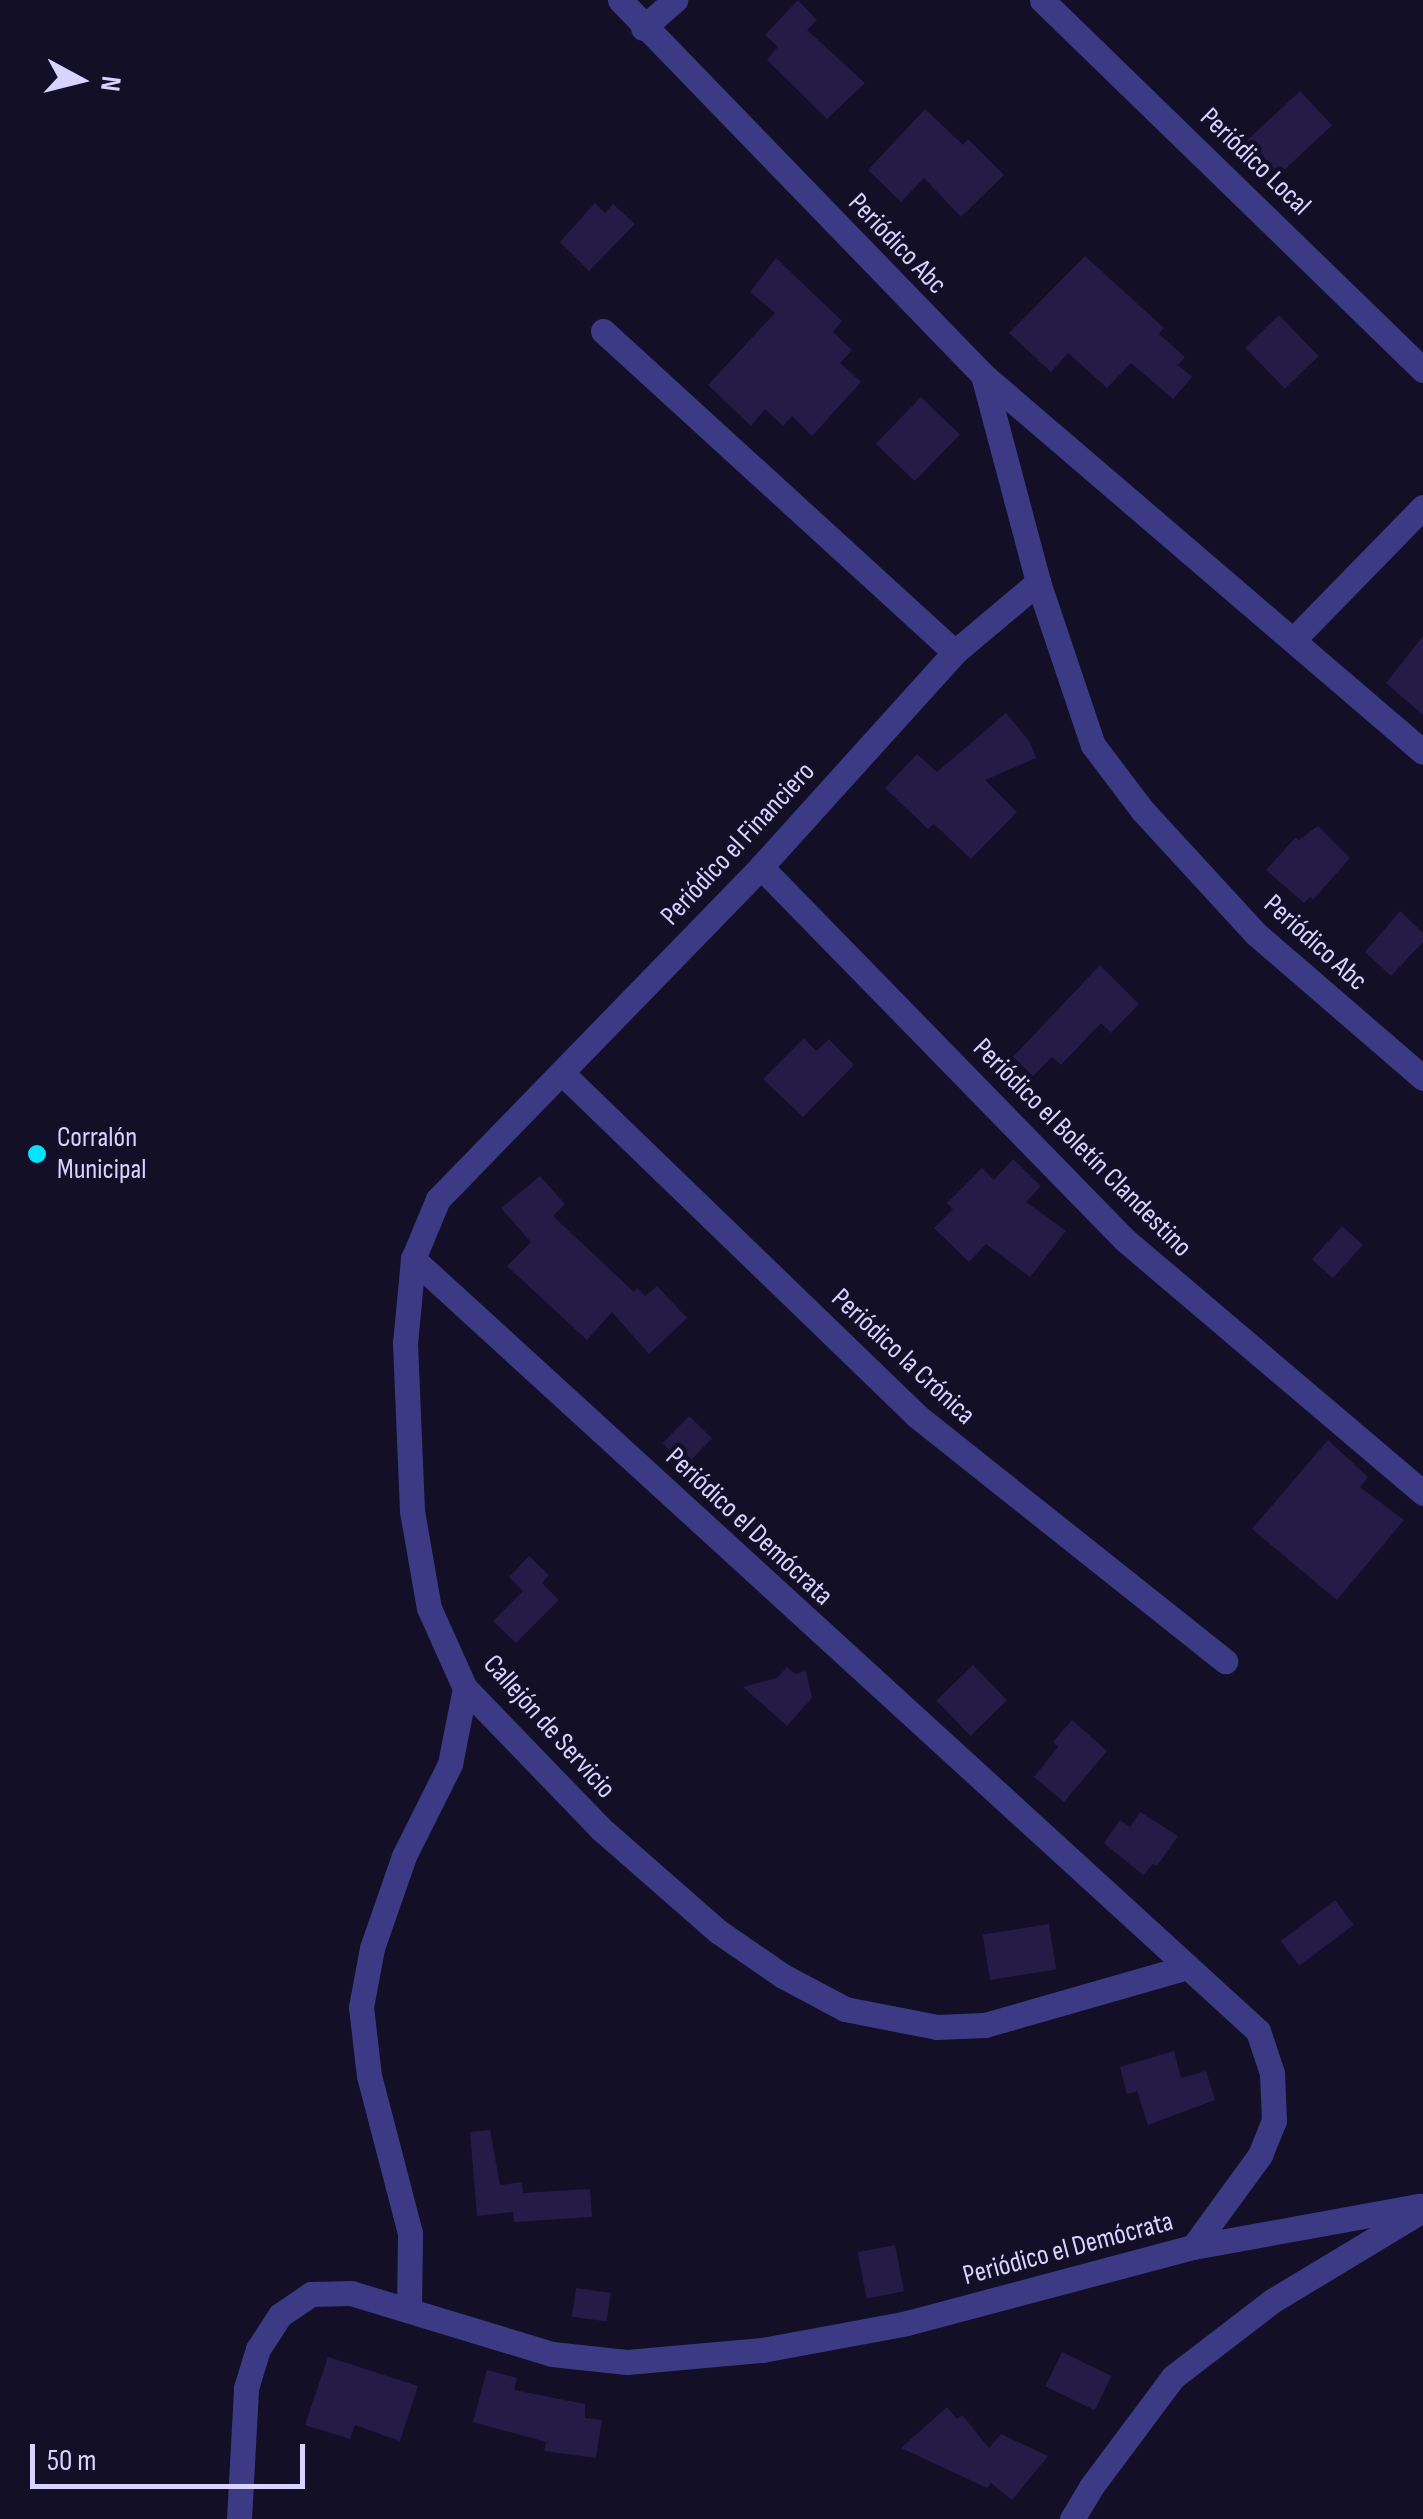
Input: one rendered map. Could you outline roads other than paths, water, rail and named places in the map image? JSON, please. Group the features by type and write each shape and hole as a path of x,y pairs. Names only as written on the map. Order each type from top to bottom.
{"street":[{"name":"Periódico Abc","path":"620,0 984,375 1038,582 1093,745 1143,811 1254,933 1423,1078"},
{"path":"643,28 674,0"},
{"name":"Periódico Local","path":"1042,0 1423,370"},
{"path":"603,330 955,652 1038,582"},
{"path":"984,375 1295,638 1423,752"},
{"path":"1295,638 1423,507"},
{"name":"Periódico el Financiero","path":"562,1074 761,866 955,652"},
{"name":"Periódico el Boletín Clandestino","path":"761,866 1126,1240 1423,1494"},
{"name":"Callejón de Servicio","path":"562,1074 438,1199 413,1260 406,1343 412,1511 429,1608 466,1688 600,1828 719,1932 783,1976 845,2009 937,2027 985,2026 1184,1968"},
{"name":"Periódico la Crónica","path":"562,1074 917,1416 1224,1662"},
{"name":"Periódico el Demócrata","path":"239,2519 246,2388 258,2349 280,2314 312,2294 351,2293 552,2354 627,2362 762,2350 906,2324 1193,2247 1260,2155 1274,2121 1272,2073 1258,2032 413,1260"},
{"path":"409,2308 410,2233 369,2076 361,2006 372,1948 398,1874 450,1764 466,1688"},
{"path":"1193,2247 1423,2208"},
{"path":"1072,2519 1091,2487 1174,2377 1272,2301 1423,2208"}],"place":[{"name":"Corralón Municipal","path":"37,1154"}]}
